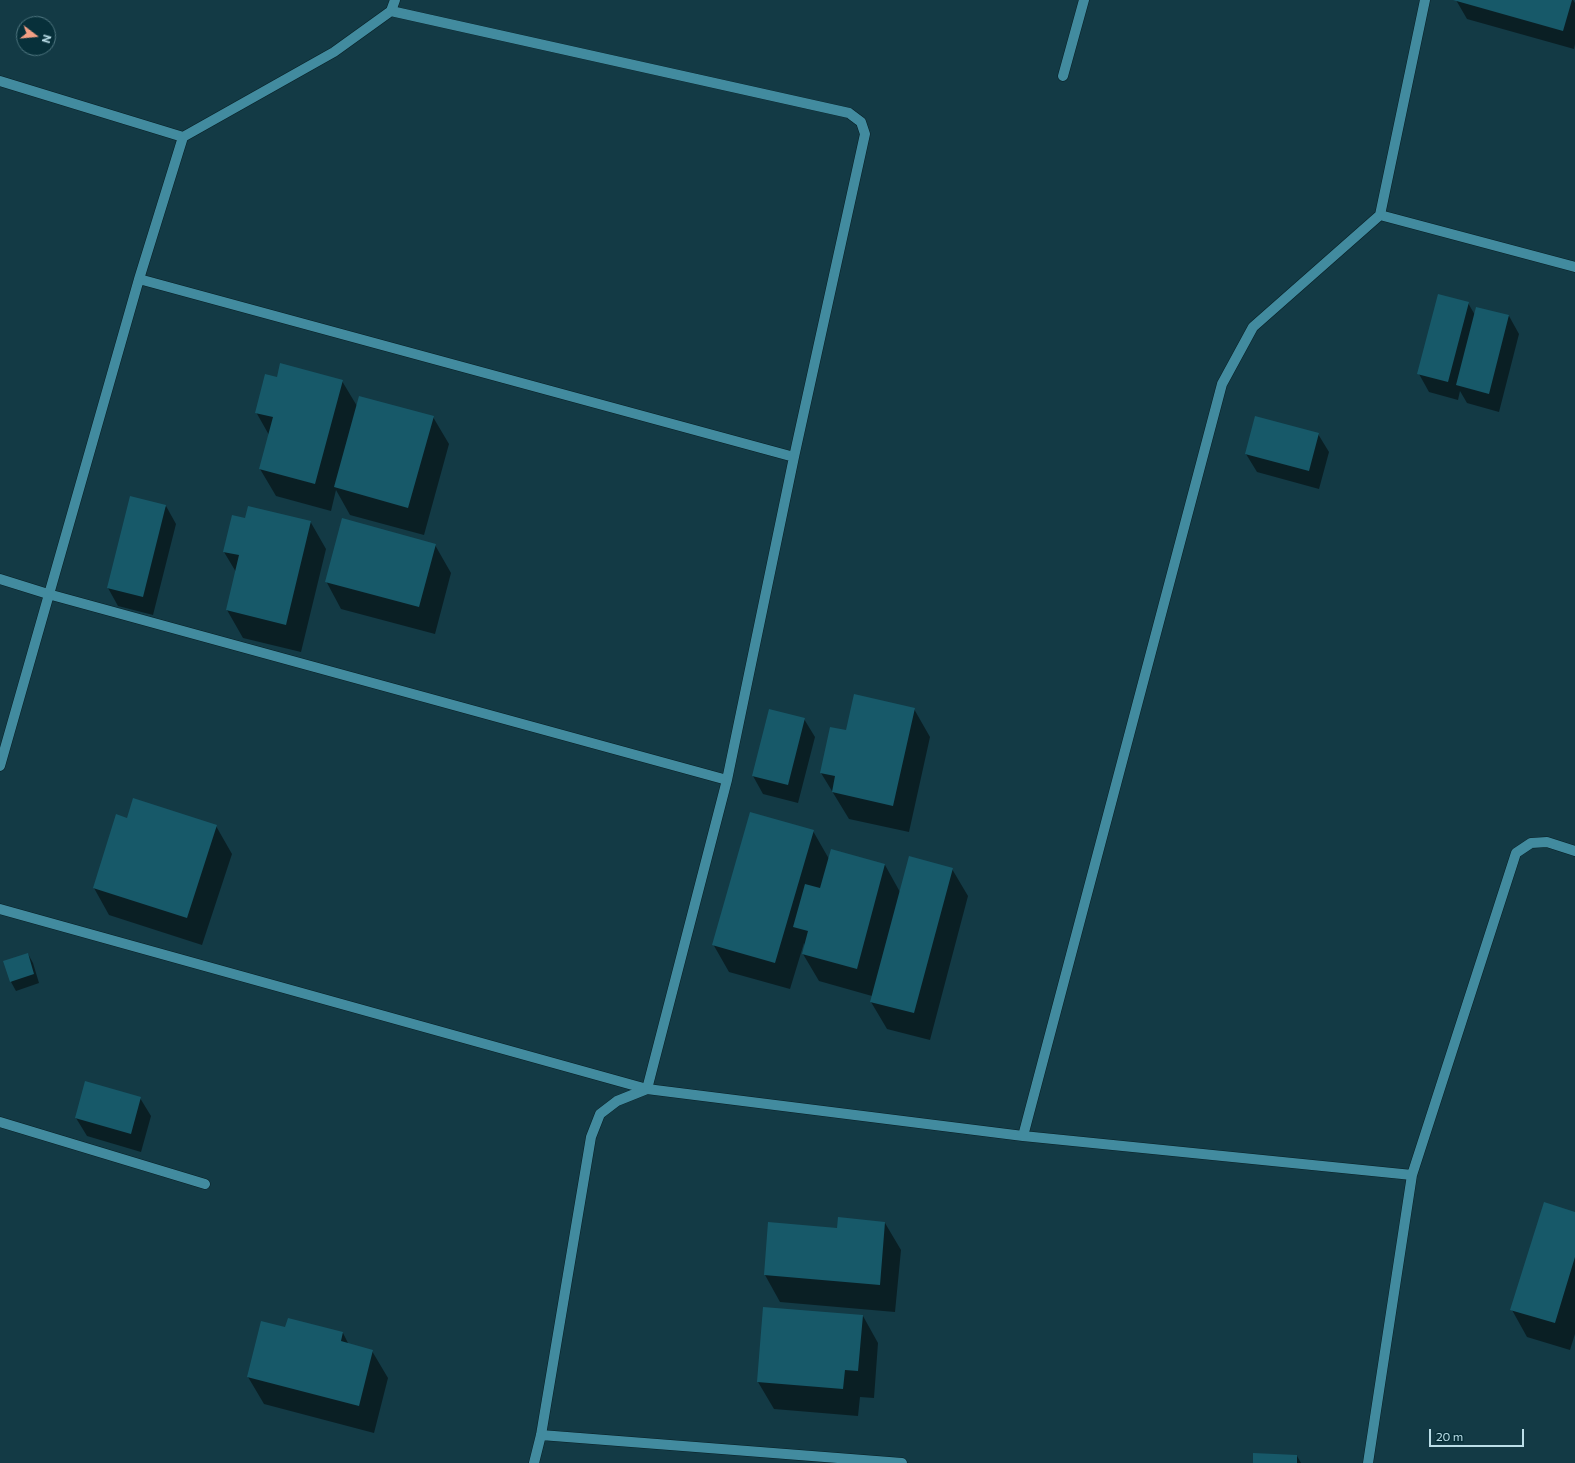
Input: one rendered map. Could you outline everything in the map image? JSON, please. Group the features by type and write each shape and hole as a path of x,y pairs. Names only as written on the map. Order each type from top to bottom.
{"street":[{"path":"0,766 139,279 183,137 334,52 391,11 395,0"},
{"path":"1063,76 1084,0"},
{"path":"1023,1136 1222,384 1252,327 1380,216 1425,0"},
{"path":"391,11 849,113 861,122 865,134 794,457 726,780 647,1089"},
{"path":"0,81 183,137"},
{"path":"1380,216 1575,267"},
{"path":"139,279 794,457"},
{"path":"0,579 48,594 726,780"},
{"path":"1368,1463 1412,1175 1516,854 1531,843 1547,842 1575,851"},
{"path":"0,909 647,1089 1023,1136 1412,1175"},
{"path":"534,1463 541,1435 591,1137 600,1114 617,1101 647,1089"},
{"path":"0,1122 205,1184"},
{"path":"541,1435 902,1463"}],"building":[{"path":"1453,0 1572,0 1563,31"},
{"path":"1438,294 1469,302 1448,382 1417,374"},
{"path":"1476,307 1509,315 1489,394 1456,385"},
{"path":"280,363 343,380 315,484 259,469 273,417 255,413 265,374 277,377"},
{"path":"359,396 434,416 408,508 334,487"},
{"path":"1255,416 1319,433 1309,471 1245,454"},
{"path":"130,496 166,505 143,597 107,588"},
{"path":"248,506 311,521 286,625 226,610 239,555 223,552 232,515 245,518"},
{"path":"342,518 436,544 419,607 325,582"},
{"path":"854,694 915,708 893,806 832,792 835,776 820,773 830,727 846,730"},
{"path":"769,709 805,718 788,785 752,776"},
{"path":"133,798 217,825 187,918 93,888 116,814 127,818"},
{"path":"750,812 814,830 775,963 712,945"},
{"path":"831,849 885,864 857,969 802,954 808,931 793,927 805,884 820,888"},
{"path":"909,856 953,868 914,1013 870,1002"},
{"path":"28,953 34,974 10,982 3,961"},
{"path":"85,1081 141,1097 131,1134 75,1118"},
{"path":"1544,1202 1575,1212 1575,1257 1555,1323 1510,1310"},
{"path":"838,1217 885,1222 880,1285 764,1275 768,1222 837,1228"},
{"path":"763,1307 863,1315 858,1371 845,1370 843,1389 757,1382"},
{"path":"288,1318 343,1332 341,1341 373,1350 359,1406 247,1377 261,1321 285,1327"},
{"path":"1253,1453 1297,1455 1297,1463 1253,1463"}]}
